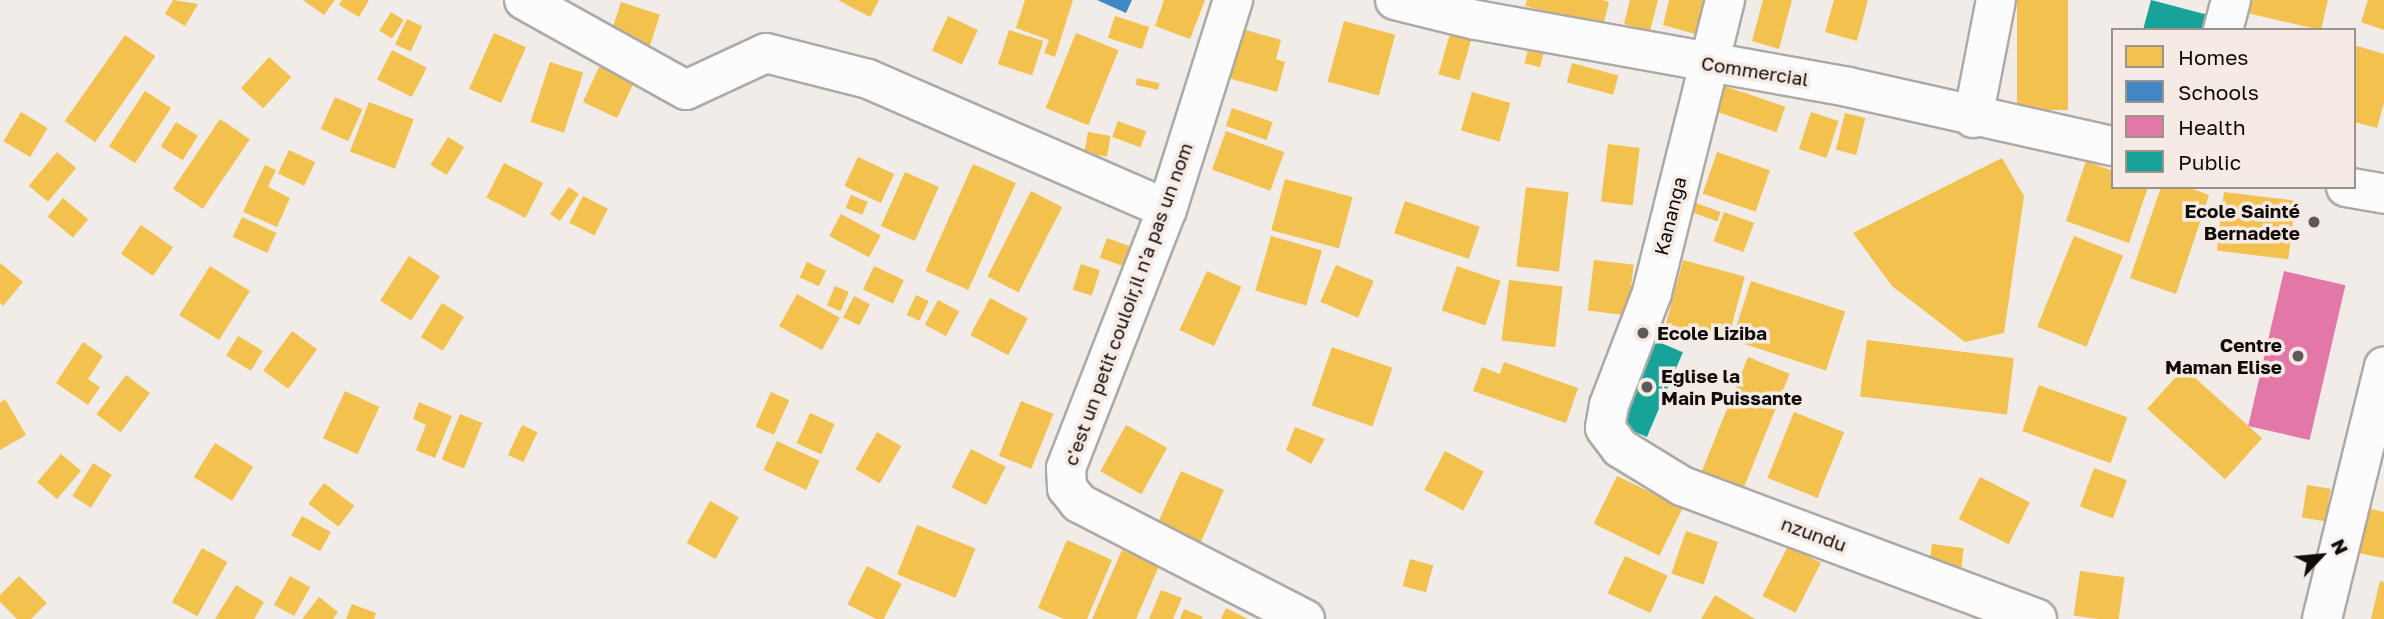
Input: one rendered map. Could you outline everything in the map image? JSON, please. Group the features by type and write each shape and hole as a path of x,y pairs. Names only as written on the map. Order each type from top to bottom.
{"street":[{"path":"524,0 686,90 766,53 791,59 868,79 1167,208"},
{"name":"c'est un petit couloir,il n'a pas un nom","path":"1233,0 1167,208 1066,468 1066,488 1079,503 1305,619"},
{"name":"Commercial","path":"1395,0 1711,64 1848,87 1973,118 2111,146"},
{"name":"Kananga","path":"1605,428 1609,405 1652,293 1725,0"},
{"path":"1973,118 1996,0"},
{"path":"2224,28 2231,0"},
{"path":"2356,189 2384,194"},
{"path":"2322,619 2384,366"},
{"name":"nzundu","path":"1605,428 1620,448 1682,486 2037,619"}],"building: Homes":[{"path":"173,0 198,4 185,26 165,14"},
{"path":"303,0 335,0 324,15"},
{"path":"342,0 369,0 359,17 339,5"},
{"path":"838,0 879,0 870,17"},
{"path":"1025,0 1073,0 1055,57 1044,53 1049,40 1016,28"},
{"path":"1164,0 1205,0 1190,39 1155,26"},
{"path":"1527,0 1609,2 1603,26 1525,6"},
{"path":"1630,0 1658,0 1650,31 1624,24"},
{"path":"1669,0 1709,0 1699,35 1663,25"},
{"path":"1763,0 1792,0 1779,49 1752,41"},
{"path":"1834,0 1868,0 1857,41 1825,32"},
{"path":"2017,0 2068,0 2068,110 2017,110"},
{"path":"2237,0 2328,0 2321,28 2234,10"},
{"path":"2368,0 2384,0 2384,30 2361,22"},
{"path":"621,2 660,15 648,52 609,39"},
{"path":"391,12 404,20 392,39 379,31"},
{"path":"948,16 978,30 962,64 932,50"},
{"path":"1115,16 1149,27 1142,49 1108,38"},
{"path":"407,19 422,26 411,52 395,44"},
{"path":"1344,21 1395,35 1379,96 1328,82"},
{"path":"1239,28 1281,40 1276,59 1285,62 1277,92 1225,77"},
{"path":"1009,30 1043,41 1032,75 998,64"},
{"path":"1451,30 1472,36 1459,80 1438,74"},
{"path":"494,33 526,47 501,103 469,89"},
{"path":"1076,33 1119,50 1088,125 1046,108"},
{"path":"125,35 155,56 95,142 65,121"},
{"path":"1531,39 1546,43 1540,67 1525,63"},
{"path":"2356,46 2384,54 2384,103 2377,128 2356,123"},
{"path":"392,50 427,68 412,97 377,79"},
{"path":"269,57 291,77 263,108 241,88"},
{"path":"550,62 583,73 564,133 531,122"},
{"path":"601,63 635,79 617,118 583,102"},
{"path":"1572,63 1618,75 1613,95 1567,82"},
{"path":"1137,78 1159,83 1158,90 1135,85"},
{"path":"1719,84 1785,107 1776,132 1710,110"},
{"path":"145,91 171,108 135,163 109,146"},
{"path":"1472,92 1510,103 1499,141 1461,130"},
{"path":"335,97 362,109 348,141 321,129"},
{"path":"369,102 414,119 395,169 350,151"},
{"path":"1232,108 1273,122 1266,140 1226,126"},
{"path":"21,112 48,128 30,157 3,141"},
{"path":"1811,112 1839,121 1827,158 1799,149"},
{"path":"1845,113 1865,118 1856,155 1836,150"},
{"path":"220,119 250,139 203,209 173,189"},
{"path":"1118,121 1146,131 1140,147 1112,137"},
{"path":"176,122 198,136 183,160 161,147"},
{"path":"1226,131 1284,152 1270,191 1212,170"},
{"path":"1088,132 1111,136 1107,157 1084,153"},
{"path":"448,137 464,147 447,175 431,165"},
{"path":"1608,144 1640,148 1633,205 1601,202"},
{"path":"289,150 315,162 304,186 278,174"},
{"path":"57,152 76,168 48,202 29,186"},
{"path":"1717,152 1770,170 1756,212 1703,194"},
{"path":"858,157 894,174 881,203 844,186"},
{"path":"2002,158 2024,196 2004,333 1965,342 1892,286 1853,233"},
{"path":"2086,161 2111,170 2111,189 2147,189 2129,243 2066,221"},
{"path":"504,163 543,183 525,218 486,198"},
{"path":"973,164 1016,183 968,290 925,271"},
{"path":"265,165 276,170 268,187 290,198 277,227 243,212"},
{"path":"905,172 939,187 915,241 881,226"},
{"path":"1285,179 1353,197 1339,248 1271,230"},
{"path":"569,187 579,194 560,221 550,214"},
{"path":"1526,187 1569,192 1559,272 1516,266"},
{"path":"2160,189 2192,189 2209,195 2176,294 2130,278"},
{"path":"1031,191 1062,207 1019,292 987,277"},
{"path":"2224,192 2295,201 2288,259 2217,251"},
{"path":"851,195 868,202 862,215 846,208"},
{"path":"583,196 608,209 594,235 569,223"},
{"path":"63,198 88,219 73,238 48,216"},
{"path":"1685,199 1721,212 1717,221 1682,208"},
{"path":"1405,201 1480,227 1469,259 1394,233"},
{"path":"1724,212 1754,223 1743,252 1713,241"},
{"path":"841,214 881,235 869,257 829,236"},
{"path":"242,217 276,233 267,253 233,237"},
{"path":"141,225 173,247 153,276 121,254"},
{"path":"1271,236 1322,251 1306,305 1255,291"},
{"path":"2074,236 2123,256 2086,347 2037,327"},
{"path":"1107,238 1138,249 1131,269 1100,258"},
{"path":"409,256 440,276 411,321 380,300"},
{"path":"1594,260 1634,265 1627,315 1588,311"},
{"path":"1683,260 1745,277 1728,340 1666,324"},
{"path":"807,262 826,271 819,286 800,277"},
{"path":"0,263 23,282 3,306 0,303"},
{"path":"1081,264 1100,270 1092,296 1073,290"},
{"path":"1336,265 1374,281 1358,318 1320,302"},
{"path":"210,266 250,291 219,340 179,315"},
{"path":"874,266 904,280 893,304 863,290"},
{"path":"1457,266 1500,281 1485,325 1442,310"},
{"path":"1207,271 1241,287 1214,346 1180,330"},
{"path":"1509,280 1563,287 1555,347 1502,341"},
{"path":"1751,281 1845,312 1826,371 1732,340"},
{"path":"835,286 849,292 841,311 827,305"},
{"path":"797,294 840,318 822,350 779,326"},
{"path":"916,295 929,301 919,321 907,315"},
{"path":"854,296 870,304 859,326 843,317"},
{"path":"990,298 1028,318 1008,355 970,335"},
{"path":"938,300 959,311 946,336 925,325"},
{"path":"442,303 464,317 443,351 421,337"},
{"path":"292,331 317,349 288,389 263,371"},
{"path":"238,336 263,351 251,371 226,356"},
{"path":"1867,340 2014,358 2007,415 1860,397"},
{"path":"83,342 103,356 88,379 100,387 88,405 56,383"},
{"path":"1332,347 1393,368 1372,426 1312,406"},
{"path":"1748,357 1790,374 1741,493 1700,477"},
{"path":"1504,362 1578,388 1566,423 1473,391 1482,367 1500,374"},
{"path":"2184,368 2262,438 2225,479 2147,409"},
{"path":"126,375 150,393 120,432 97,414"},
{"path":"2039,385 2127,417 2111,463 2022,431"},
{"path":"345,391 379,407 357,454 323,438"},
{"path":"771,392 789,400 774,435 756,427"},
{"path":"5,399 26,435 0,450 0,403"},
{"path":"1021,401 1053,414 1031,469 999,456"},
{"path":"419,402 452,416 435,458 416,450 426,425 413,419"},
{"path":"1794,412 1844,432 1817,498 1767,478"},
{"path":"810,413 835,424 821,454 797,443"},
{"path":"460,414 482,423 464,468 442,459"},
{"path":"522,425 537,432 523,462 508,455"},
{"path":"1126,425 1167,448 1141,494 1100,471"},
{"path":"1295,427 1325,439 1311,464 1286,450"},
{"path":"877,432 901,446 880,483 856,469"},
{"path":"777,441 820,461 806,490 763,470"},
{"path":"215,443 253,467 232,501 194,477"},
{"path":"971,449 1006,467 986,505 951,487"},
{"path":"1445,451 1484,472 1463,511 1424,490"},
{"path":"61,454 81,471 57,499 37,482"},
{"path":"93,463 112,475 91,508 72,496"},
{"path":"2094,468 2127,480 2113,518 2080,507"},
{"path":"1181,471 1224,490 1196,552 1153,533"},
{"path":"1617,476 1683,508 1659,556 1594,524"},
{"path":"1980,477 2030,502 2009,544 1959,519"},
{"path":"324,483 354,506 339,527 308,504"},
{"path":"2307,485 2331,489 2326,521 2302,518"},
{"path":"710,501 739,517 716,559 687,543"},
{"path":"2367,508 2384,512 2384,558 2358,553"},
{"path":"302,516 331,532 320,551 291,535"},
{"path":"917,525 975,549 956,598 897,574"},
{"path":"1686,531 1718,542 1703,585 1671,574"},
{"path":"1067,540 1112,560 1087,619 1064,619 1038,608"},
{"path":"1932,544 1964,548 1960,576 1929,572"},
{"path":"1788,546 1821,563 1796,613 1763,596"},
{"path":"202,548 227,562 197,616 172,602"},
{"path":"1122,550 1159,566 1136,619 1092,619"},
{"path":"1625,556 1668,576 1650,613 1608,593"},
{"path":"1410,559 1433,565 1426,592 1403,586"},
{"path":"867,566 902,584 884,619 876,619 847,604"},
{"path":"2080,571 2125,577 2119,619 2074,616"},
{"path":"19,576 47,603 31,619 17,619 0,602 0,595"},
{"path":"290,576 310,587 294,616 274,605"},
{"path":"2380,581 2384,582 2384,619 2371,619"},
{"path":"236,585 264,602 254,619 215,619"},
{"path":"1161,590 1182,598 1173,619 1149,619"},
{"path":"1715,595 1755,619 1701,619"},
{"path":"319,597 338,612 333,619 302,619"},
{"path":"352,604 376,613 374,619 346,619"},
{"path":"1226,608 1248,619 1221,619"},
{"path":"1184,609 1203,617 1180,619"}],"building: Schools":[{"path":"1097,0 1132,0 1126,13"}],"building: Health":[{"name":"Centre Maman Elise","path":"2284,271 2345,285 2310,440 2248,426"}],"building: Public":[{"path":"2151,0 2212,16 2209,28 2144,28"},
{"name":"Eglise la Main Puissante","path":"1647,337 1683,352 1647,437 1611,422"}],"place":[{"name":"Ecole Sainté Bernadete","path":"2314,222"},
{"name":"Ecole Liziba","path":"1643,333"},
{"name":"Centre Maman Elise","path":"2298,356"},
{"name":"Eglise la Main Puissante","path":"1647,387"}]}
